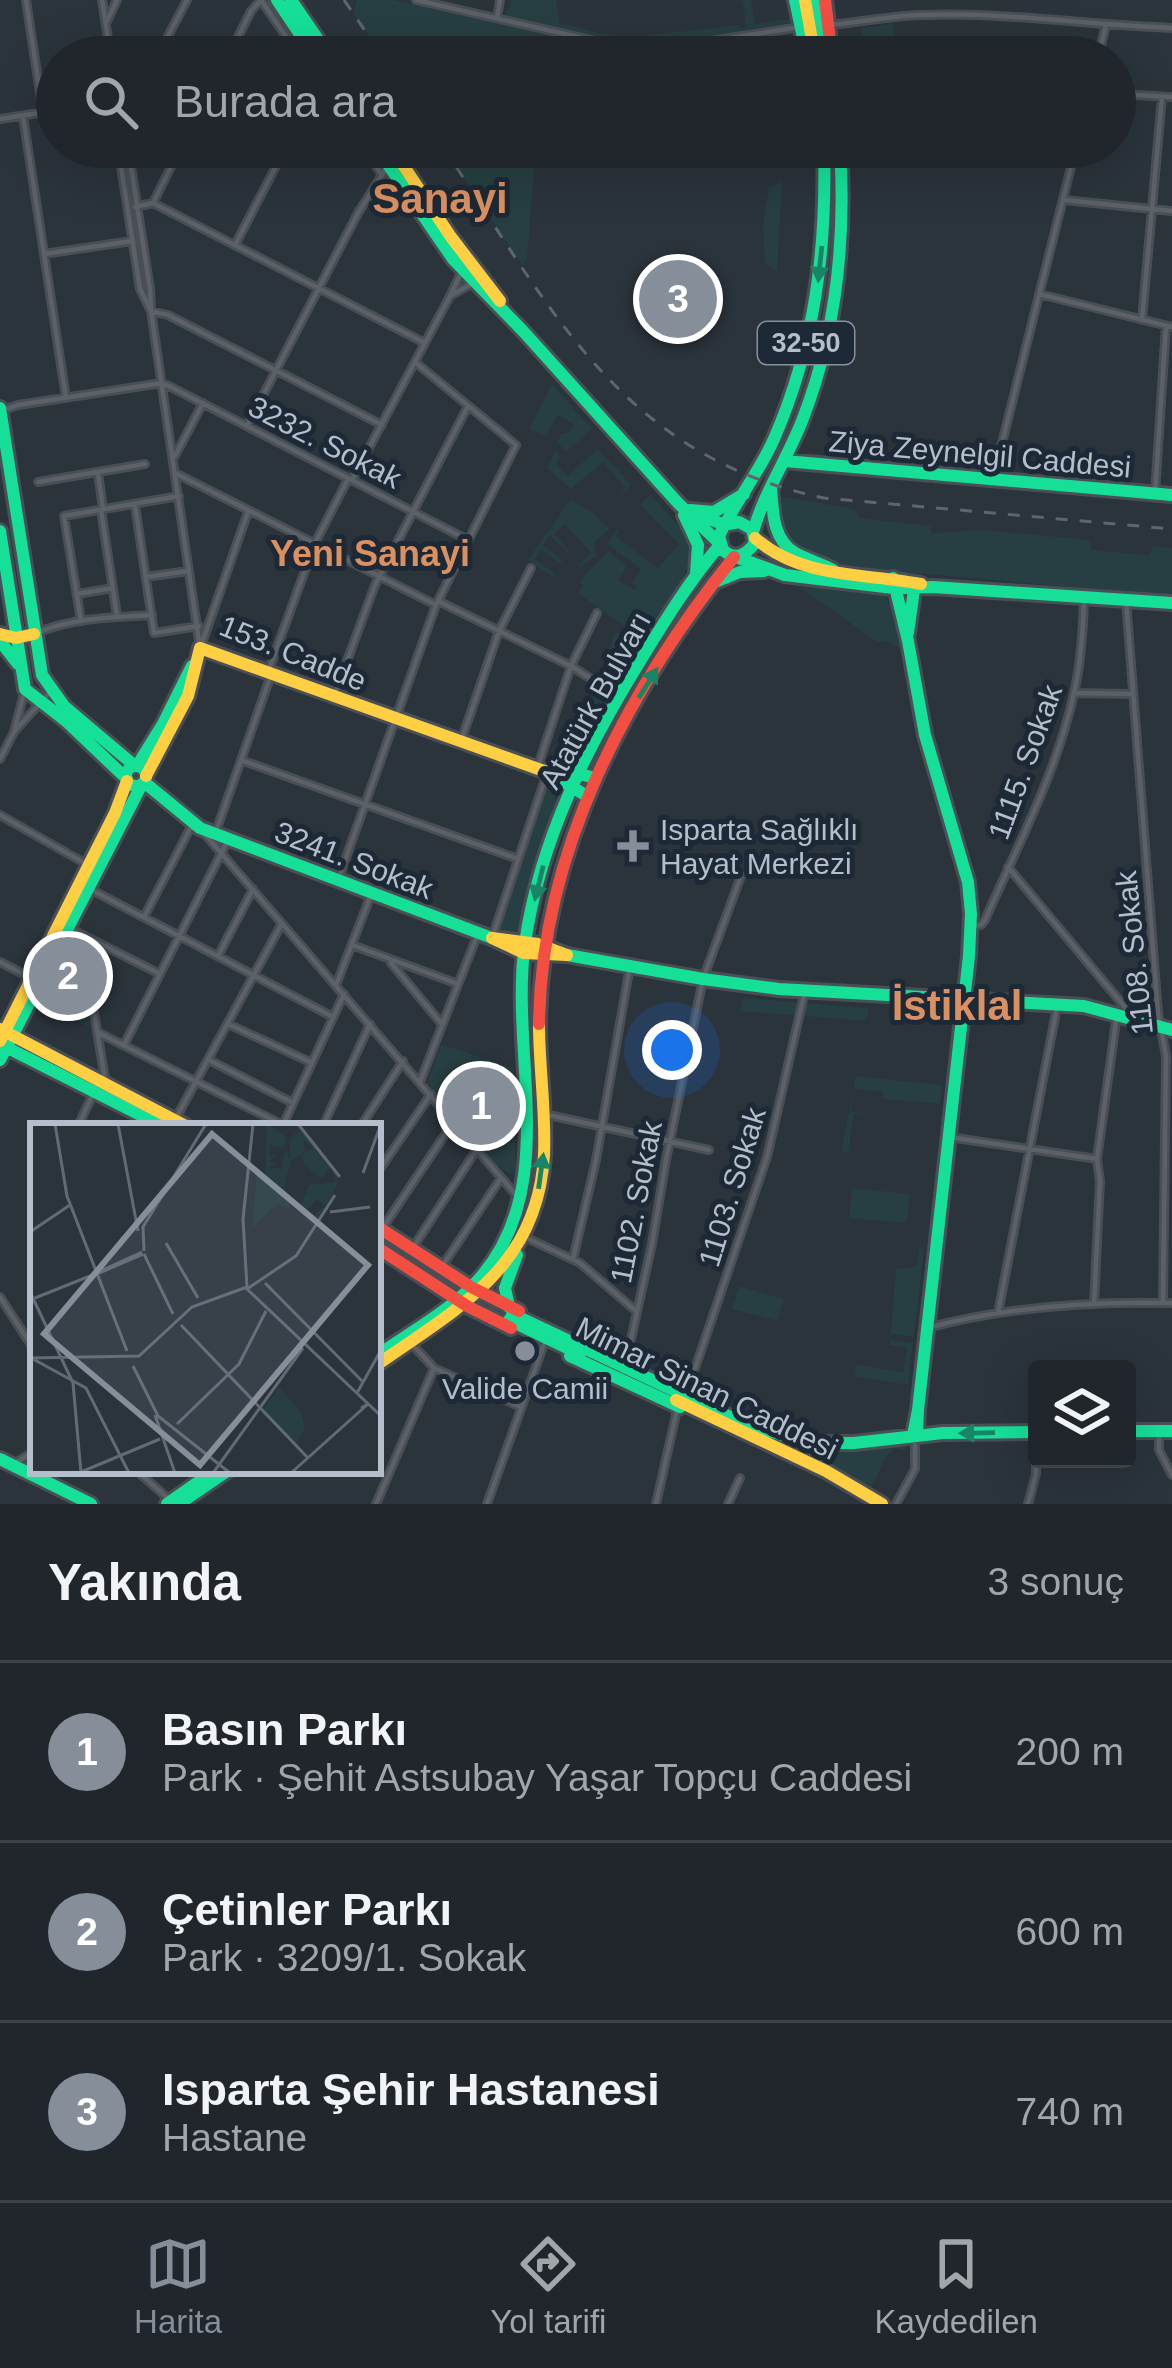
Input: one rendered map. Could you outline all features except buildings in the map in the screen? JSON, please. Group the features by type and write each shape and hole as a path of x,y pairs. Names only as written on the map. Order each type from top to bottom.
{"main road":[{"path":"277,0 301,36"},
{"path":"291,0 316,36"},
{"path":"795,0 803,36"},
{"path":"805,0 809,36"},
{"path":"815,0 824,36"},
{"path":"825,0 829,36"},
{"path":"404,168 478,281 724,552 794,577 1172,603"},
{"name":"32-50","path":"728,524 786,408 802,358 814,308 824,226 824,168"},
{"name":"32-50","path":"754,535 758,513 814,389 830,328 841,254 841,168"},
{"path":"385,170 442,245 467,267"},
{"path":"0,410 42,675 73,715 137,776"},
{"name":"Ziya Zeynelgil Caddesi","path":"784,461 1172,495"},
{"path":"771,487 773,523 780,538 793,552 834,571"},
{"path":"684,507 707,513 720,510 749,489"},
{"path":"684,507 710,521 744,523 766,550 786,562 893,583"},
{"path":"684,507 697,541 695,577"},
{"path":"720,544 728,524"},
{"path":"0,531 25,688 137,776"},
{"path":"736,558 751,551 754,535"},
{"name":"Atatürk Bulvarı","path":"475,1289 501,1250 520,1200 526,1150 520,1030 524,947 544,863 576,772 618,696 720,544"},
{"name":"Atatürk Bulvarı","path":"459,1301 503,1268 533,1213 542,1176 538,1019 543,950 561,868 587,796 631,710 713,582 736,558"},
{"path":"713,582 740,572 770,571"},
{"path":"893,583 925,735 968,882 971,926 915,1439"},
{"path":"908,641 915,585"},
{"path":"0,638 34,634"},
{"path":"0,638 19,665"},
{"path":"4,1041 31,978 200,649"},
{"name":"153. Cadde","path":"200,649 542,771"},
{"path":"542,771 595,778"},
{"path":"542,771 587,796"},
{"path":"4,1041 75,931 88,888 137,776"},
{"name":"3241. Sokak","path":"137,776 196,825 524,947 703,979 805,991 1084,1006 1166,1028"},
{"path":"4,1041 172,1123"},
{"path":"381,1237 510,1314 626,1362 687,1392 721,1417"},
{"path":"381,1237 412,1249 433,1270"},
{"path":"510,1314 506,1288 524,1237"},
{"path":"381,1238 459,1301 678,1406 721,1417"},
{"path":"381,1352 410,1341 459,1301"},
{"path":"381,1352 459,1301"},
{"name":"Mimar Sinan Caddesi","path":"510,1314 721,1417 795,1447 882,1504"},
{"name":"Mimar Sinan Caddesi","path":"795,1447 1028,1433"},
{"path":"815,1460 831,1444"},
{"path":"30,1474 91,1504"},
{"path":"172,1503 210,1474"},
{"path":"172,1503 222,1474"}],"street":[{"path":"26,0 36,66"},
{"path":"102,0 109,36"},
{"path":"107,21 118,0"},
{"path":"168,36 187,0"},
{"path":"239,36 261,0 286,36"},
{"path":"416,0 569,36"},
{"path":"497,18 500,0"},
{"path":"829,25 920,15 1024,16 1172,28"},
{"path":"1103,36 1106,25"},
{"path":"743,36 800,27"},
{"path":"1136,95 1172,97"},
{"path":"1142,320 1162,97"},
{"path":"0,119 36,113"},
{"path":"23,116 66,398"},
{"name":"153. Cadde","path":"121,168 140,289 151,311"},
{"name":"153. Cadde","path":"131,168 200,649"},
{"path":"153,203 171,168"},
{"path":"235,245 275,168"},
{"path":"993,479 1071,168"},
{"path":"247,425 385,170"},
{"path":"1063,200 1172,211"},
{"path":"127,209 153,203 425,343"},
{"path":"44,254 132,242"},
{"path":"124,1046 221,853 241,760 315,543 467,267"},
{"path":"450,296 478,281"},
{"path":"1039,294 1169,326 1155,494"},
{"path":"151,311 168,315 382,424"},
{"path":"338,880 437,603 516,445 415,362"},
{"path":"0,410 162,383"},
{"name":"3232. Sokak","path":"162,383 468,540"},
{"path":"173,460 203,403"},
{"path":"334,696 379,576 468,406"},
{"path":"38,482 145,464"},
{"path":"98,472 117,616"},
{"path":"175,472 379,576 571,666 618,696"},
{"path":"81,621 64,516 179,496"},
{"path":"135,504 154,633 199,626"},
{"path":"200,649 249,510"},
{"path":"461,742 499,631 531,568"},
{"path":"146,578 190,571"},
{"path":"76,594 113,588"},
{"name":"1115. Sokak","path":"971,926 985,920 1052,762 1075,693 1084,597"},
{"name":"1108. Sokak","path":"1126,600 1166,1028 1163,1302"},
{"path":"420,1082 458,984 518,859 571,666 597,613"},
{"path":"34,634 55,625 152,615"},
{"path":"14,732 25,688"},
{"path":"1,756 14,732 51,691"},
{"path":"1075,693 1132,694"},
{"path":"241,760 518,859"},
{"path":"0,815 88,865"},
{"path":"144,917 196,825 520,1200"},
{"path":"1008,867 1134,1018"},
{"name":"1102. Sokak","path":"626,1362 703,979 741,876"},
{"path":"88,888 333,1017"},
{"path":"218,956 253,889"},
{"path":"337,986 372,893"},
{"path":"175,1123 282,923"},
{"path":"75,931 160,974"},
{"path":"75,931 98,1032 100,1088 80,1123"},
{"path":"352,945 458,984"},
{"path":"387,958 442,1025"},
{"path":"0,962 31,978"},
{"path":"573,1259 630,966"},
{"name":"1103. Sokak","path":"687,1392 767,1157 805,991"},
{"path":"283,1123 344,994"},
{"path":"998,1313 1058,1004"},
{"path":"1094,1304 1097,1159 1117,1014"},
{"path":"228,1024 312,1063"},
{"path":"324,1123 370,1024"},
{"path":"98,1032 276,1123"},
{"path":"209,1060 293,1102"},
{"path":"363,1123 403,1061"},
{"path":"381,1168 431,1094"},
{"path":"544,1114 710,1150"},
{"path":"381,1233 454,1121"},
{"path":"949,1137 1097,1159"},
{"path":"412,1249 477,1149"},
{"path":"433,1270 501,1177"},
{"path":"524,1237 588,1268 636,1311"},
{"path":"0,1297 30,1343"},
{"path":"927,1328 998,1313 1172,1303"},
{"path":"410,1341 434,1368 521,1408"},
{"path":"488,1504 544,1344"},
{"path":"376,1504 434,1368"},
{"path":"656,1504 678,1406"},
{"path":"1166,1431 1159,1450 1172,1475"},
{"path":"896,1504 914,1469 915,1439"},
{"path":"1028,1504 1036,1468"},
{"path":"139,1474 172,1503"},
{"path":"728,1504 740,1478"}],"green space":[{"path":"357,0 394,0 555,36 369,36 353,13"},
{"path":"512,0 556,0 560,24 619,36 589,36 504,16"},
{"path":"743,0 751,0 755,24 790,19 790,23 716,36 643,36 739,25 746,28"},
{"path":"892,24 894,36 862,36 861,28"},
{"path":"457,168 534,168 527,259 522,265"},
{"path":"782,182 777,272 765,263 763,226 769,187"},
{"path":"803,373 812,376 769,479 762,476"},
{"path":"552,384 592,429 566,452 557,442 573,424 558,415 546,436 529,429"},
{"path":"598,449 631,485 618,496 625,487 603,462 571,489 547,468 555,450 561,456 556,463 568,475"},
{"path":"650,494 691,539 692,551 675,591 641,638 578,593 583,577 608,551 627,566 618,580 634,590 637,587 632,582 641,569 608,544 616,529 616,536 658,568 679,544 640,505"},
{"path":"778,496 855,509 860,518 930,526 932,533 982,530 1091,540 1091,550 1150,555 1152,546 1172,548 1172,596 834,566 784,540 776,519"},
{"path":"570,500 592,512 606,527 612,526 594,543 597,556 580,566 572,558 580,564 591,553 565,524 554,534 568,553 550,535 543,545 563,560 560,563 541,550 534,559 556,574 553,577 528,560"},
{"path":"792,582 883,594 893,607 900,648 877,642"},
{"path":"616,631 641,648 616,688 599,677"},
{"path":"595,686 610,696 575,759 568,757"},
{"path":"547,782 555,786 556,802 523,930 517,936 498,931"},
{"path":"75,949 91,1029 39,1000 67,950"},
{"path":"743,998 869,1008 866,1021 740,1011"},
{"path":"441,1044 514,1068 516,1173 509,1174 495,1163 427,1083"},
{"path":"856,1076 942,1085 940,1104 883,1099 883,1092 854,1089 851,1111 873,1116 854,1114 848,1153 841,1152"},
{"path":"852,1188 910,1194 907,1223 849,1218"},
{"path":"919,1249 924,1249 914,1337 891,1334 896,1269 917,1266"},
{"path":"739,1286 784,1299 777,1321 732,1309"},
{"path":"890,1340 913,1343 908,1385 855,1376 856,1364 903,1372 907,1348 890,1345"},
{"path":"905,1443 906,1451 896,1448 887,1455 871,1489 831,1464 837,1451"}],"tunnel":[{"path":"428,1274 509,1320"},
{"path":"468,1292 512,1314"}],"railway":[{"path":"344,0 369,36"},
{"path":"457,168 556,316 597,366 642,410 693,448 753,477 824,498 1172,529"}],"traffic: fast":[{"path":"277,0 301,36"},
{"path":"291,0 316,36"},
{"path":"795,0 803,36"},
{"path":"815,0 822,36"},
{"path":"390,168 453,259 719,543"},
{"path":"729,524 739,522 752,529 755,543 748,551 732,555 723,550 719,536 774,439 800,368 816,296 824,168"},
{"path":"753,532 802,421 823,355 840,252 840,168"},
{"path":"0,408 42,675 64,706 135,766"},
{"path":"785,461 1172,495"},
{"path":"771,487 775,524 787,547 833,570"},
{"path":"690,510 714,512 744,494"},
{"path":"694,513 725,525"},
{"path":"684,515 698,545 696,574"},
{"path":"0,531 25,689 127,779"},
{"path":"381,1353 469,1290 505,1241 519,1202 526,1160 522,985 525,943 542,867 569,794 603,725 669,614 720,545"},
{"path":"739,558 785,575 893,588 1172,603"},
{"path":"715,582 740,572 764,571"},
{"path":"893,578 925,735 968,882 971,914 918,1410"},
{"path":"908,633 915,583"},
{"path":"0,641 18,664"},
{"path":"137,766 192,666"},
{"path":"136,766 146,776 136,786 126,776 136,766"},
{"path":"587,796 547,772 595,778"},
{"path":"144,782 200,828 492,938"},
{"path":"0,1060 142,784"},
{"path":"567,955 779,989 1084,1006 1172,1030"},
{"path":"0,1044 156,1123"},
{"path":"509,1307 505,1288 517,1255"},
{"path":"512,1314 741,1422 807,1443 1028,1432"},
{"path":"509,1320 580,1354"},
{"path":"570,1356 680,1407"},
{"path":"913,1435 918,1410 917,1435"},
{"path":"1136,1431 1172,1431"},
{"path":"0,1459 30,1474"},
{"path":"30,1474 91,1504"},
{"path":"167,1504 210,1474"},
{"path":"179,1504 223,1474"}],"traffic: slow":[{"path":"805,0 811,36"},
{"path":"405,168 500,301"},
{"path":"755,538 813,568 921,584"},
{"path":"0,634 16,638 34,634"},
{"path":"200,648 547,772"},
{"path":"146,776 188,696 200,648"},
{"path":"0,1041 127,781"},
{"path":"492,938 538,944 567,955 524,953 492,938"},
{"path":"381,1362 490,1280 527,1226 539,1194 544,1155 539,1024"},
{"path":"0,1029 180,1123"},
{"path":"676,1400 826,1471 882,1504"}],"traffic: jam":[{"path":"825,0 829,36"},
{"path":"539,1024 555,897 598,775 659,661 734,557"},
{"path":"381,1229 471,1287 519,1311"},
{"path":"381,1250 467,1306 511,1328"}],"place":[{"name":"Isparta Şehir Hastanesi","path":"678,299"},
{"name":"Isparta Sağlıklı Hayat Merkezi","path":"633,846"},
{"name":"Çetinler Parkı","path":"68,976"},
{"name":"Basın Parkı","path":"481,1106"},
{"name":"Valide Camii","path":"525,1351"}],"district":[{"name":"Sanayi","path":"440,198"},
{"name":"Yeni Sanayi","path":"370,553"},
{"name":"İstiklal","path":"957,1005"}]}
